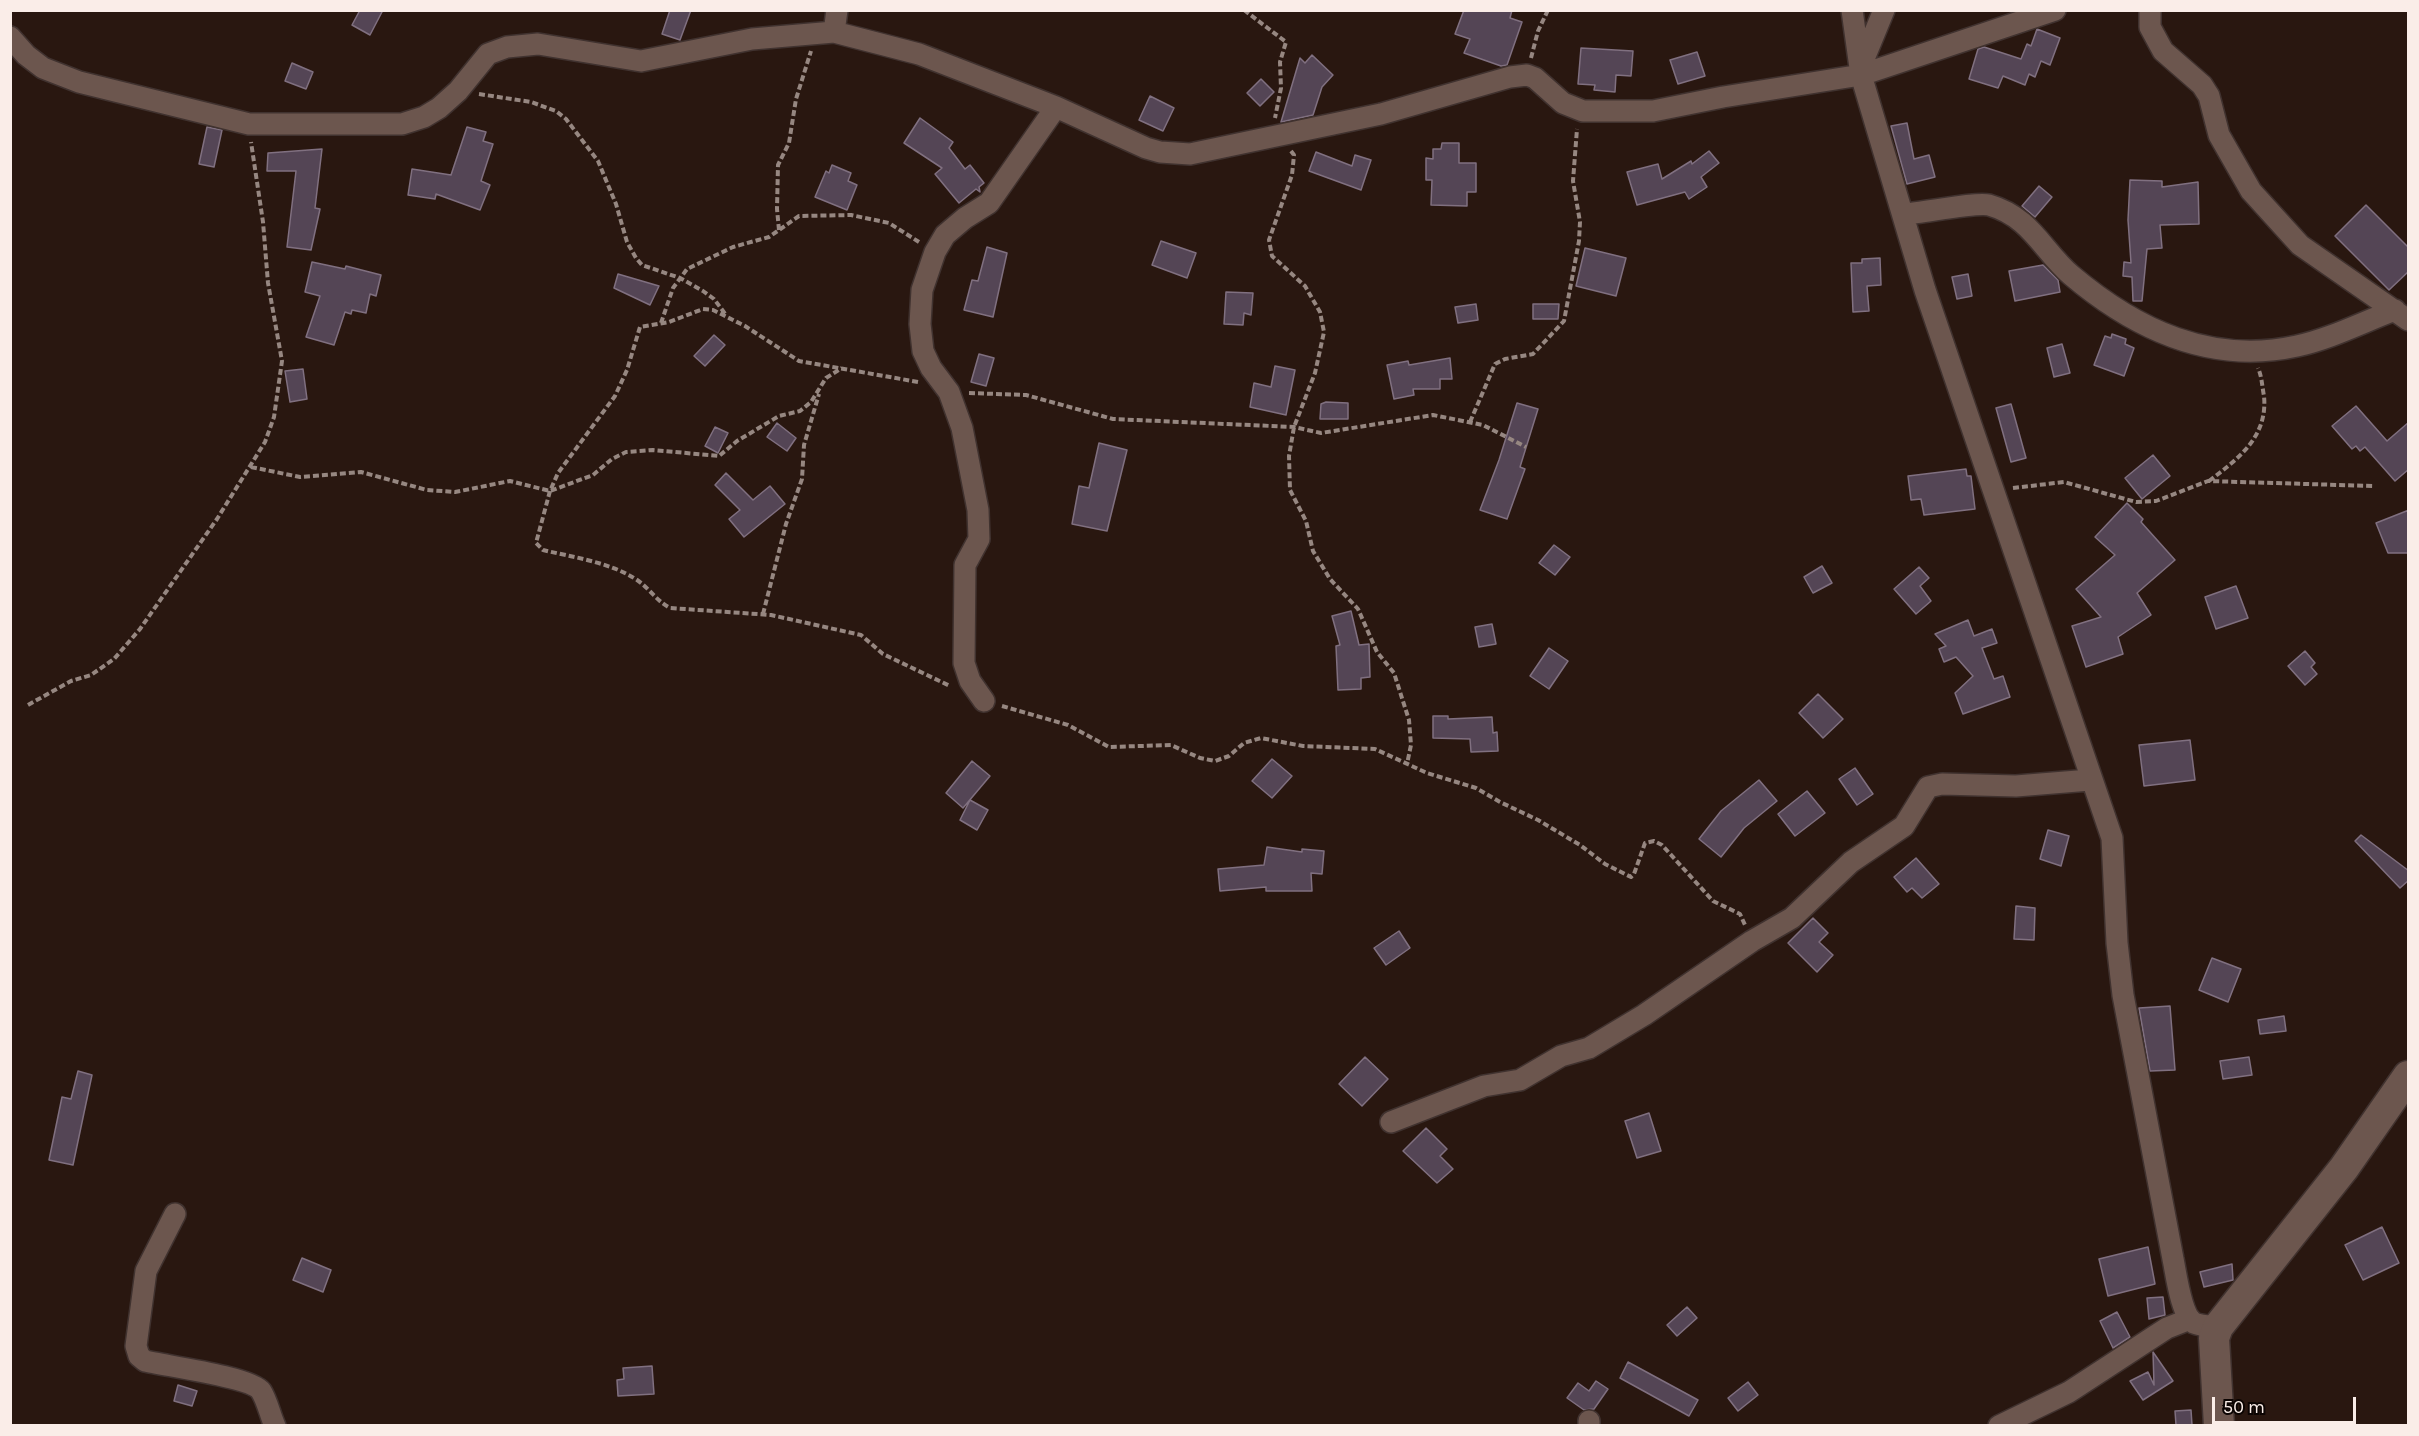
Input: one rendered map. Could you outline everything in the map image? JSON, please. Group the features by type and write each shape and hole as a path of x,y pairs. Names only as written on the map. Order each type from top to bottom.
{"main road":[{"path":"2219,1425 2214,1338 2218,1327 2344,1168 2409,1076"}],"street":[{"path":"825,32 837,10"},
{"path":"1852,10 1861,72 1925,290 2090,780 2112,838 2117,943 2123,995 2182,1301 2190,1319 2201,1325 2218,1327"},
{"path":"1861,72 1884,10"},
{"path":"10,37 26,55 43,68 79,82 249,124 402,123 424,117 458,91 488,54 507,47 538,44 641,61 752,39 825,32 919,54 1056,107 1160,152 1190,154 1381,114 1509,77 1527,75 1542,83 1563,103 1583,111 1653,111 1723,96 1861,72 2055,10"},
{"path":"2150,10 2150,27 2163,51 2202,85 2210,96 2219,135 2251,190 2300,245 2402,315"},
{"path":"984,701 970,681 964,663 965,565 979,538 978,510 964,438 949,392 931,369 923,351 920,324 922,290 934,252 945,235 965,218 989,203 1056,107"},
{"path":"1904,214 1935,212 1973,204 1988,205 2031,227 2071,274 2117,309 2180,342 2210,349 2263,352 2299,346 2402,315"},
{"path":"1391,1122 1484,1086 1520,1080 1561,1056 1589,1048 1644,1016 1752,941 1792,918 1851,862 1904,826 1928,787 1942,784 2016,786 2090,780"},
{"path":"175,1214 146,1271 136,1346 139,1356 145,1361 237,1379 252,1385 261,1391 275,1425"},
{"path":"1999,1425 2069,1392 2167,1328 2190,1319"}],"path":[{"path":"1244,10 1286,42 1280,62 1281,88 1274,114 1280,136 1294,155 1292,175 1269,240 1272,256 1305,286 1320,312 1324,332 1315,373 1294,427 1289,456 1290,490 1306,521 1314,552 1330,579 1358,609 1377,652 1394,673 1409,720 1411,745 1407,764 1427,773 1476,788 1538,820 1580,845 1605,864 1630,876 1634,874 1645,843 1654,842 1662,845 1713,901 1740,914 1752,941"},
{"path":"1527,75 1538,31 1548,10"},
{"path":"779,230 778,165 789,143 796,99 825,32"},
{"path":"458,91 531,102 556,111 566,119 598,161 616,204 627,242 636,258 642,265 680,278 714,299 727,317"},
{"path":"1470,422 1495,364 1505,359 1533,354 1564,321 1579,241 1580,222 1573,181 1573,159 1576,130 1583,111"},
{"path":"28,705 71,681 91,675 114,659 140,629 251,467 265,442 274,417 282,361 268,284 263,222 252,163 249,124"},
{"path":"661,323 673,288 687,269 733,247 769,237 799,216 850,215 889,223 934,252"},
{"path":"550,491 570,453 615,396 627,370 640,327 661,323 703,309 727,317 799,361 929,385 949,392 1026,395 1113,419 1294,427 1321,433 1433,415 1483,424 1526,447"},
{"path":"1995,493 2026,485 2064,482 2136,502 2156,501 2208,481 2249,448 2261,429 2265,408 2261,375 2249,352"},
{"path":"251,467 300,477 361,472 427,489 455,492 510,482 550,491 593,476 612,459 626,452 653,450 719,456 737,441 779,416 800,411 812,402 826,378 842,368"},
{"path":"763,614 786,524 802,479 804,445 820,387"},
{"path":"2208,481 2373,486"}],"building":[{"path":"360,10 383,10 370,35 352,25"},
{"path":"670,10 691,10 680,40 662,34"},
{"path":"1464,10 1512,10 1510,18 1522,22 1507,65 1501,66 1464,53 1470,39 1455,34"},
{"path":"2037,29 2060,38 2050,65 2041,61 2035,77 2029,74 2025,85 2003,76 1998,88 1969,79 1978,49 1984,47 2021,59 2027,44 2031,46"},
{"path":"1581,48 1633,51 1631,76 1616,75 1615,92 1594,90 1595,85 1578,84"},
{"path":"1697,52 1705,76 1678,84 1670,60"},
{"path":"1312,55 1333,75 1322,87 1313,115 1281,122 1300,58 1305,63"},
{"path":"292,63 313,72 306,89 285,81"},
{"path":"1261,79 1274,92 1260,106 1247,93"},
{"path":"1150,96 1174,108 1163,131 1139,120"},
{"path":"920,118 953,142 949,148 965,169 970,165 984,183 979,187 980,192 976,189 959,203 935,174 942,168 904,143"},
{"path":"1907,123 1914,159 1929,155 1935,177 1907,184 1891,126"},
{"path":"207,127 222,130 214,167 199,164"},
{"path":"467,127 486,132 483,141 493,144 481,181 490,185 480,210 436,194 435,199 408,195 412,169 451,175"},
{"path":"1442,143 1459,143 1459,163 1476,163 1476,192 1467,192 1467,206 1431,205 1432,180 1426,180 1426,158 1433,159 1433,149 1441,149"},
{"path":"322,149 315,208 320,209 311,250 287,247 296,171 267,171 268,153"},
{"path":"1709,151 1719,163 1701,177 1707,187 1689,199 1685,192 1637,205 1627,172 1658,164 1662,179 1691,161 1692,164"},
{"path":"1316,152 1352,166 1355,155 1371,160 1361,190 1309,171"},
{"path":"832,165 851,173 848,181 857,185 847,210 815,197 826,171 829,173"},
{"path":"2130,180 2162,181 2162,187 2198,182 2199,224 2160,225 2162,248 2147,249 2142,301 2133,301 2132,277 2123,276 2124,262 2131,263 2128,220"},
{"path":"2039,186 2052,197 2035,217 2022,206"},
{"path":"2366,205 2409,248 2409,271 2389,290 2335,236"},
{"path":"1161,241 1196,253 1187,278 1152,265"},
{"path":"987,247 1007,253 993,317 964,310 972,280 978,281"},
{"path":"1585,248 1626,258 1616,296 1576,286"},
{"path":"1880,258 1881,285 1867,286 1869,311 1853,312 1851,263 1862,263 1862,259"},
{"path":"312,262 345,269 346,266 381,275 376,296 370,294 366,313 352,310 351,314 345,312 334,345 306,337 320,296 305,292"},
{"path":"2043,265 2058,280 2060,292 2015,301 2009,271"},
{"path":"618,274 659,286 650,305 614,288"},
{"path":"1968,274 1972,296 1957,299 1952,277"},
{"path":"1226,292 1253,293 1251,315 1244,313 1243,325 1224,324"},
{"path":"1476,304 1478,320 1458,323 1455,307"},
{"path":"1533,304 1559,304 1558,319 1533,319"},
{"path":"2112,334 2126,339 2125,344 2134,348 2124,376 2094,365 2105,336 2111,338"},
{"path":"714,335 725,345 705,366 694,356"},
{"path":"2062,344 2070,373 2054,377 2047,348"},
{"path":"979,354 994,358 986,386 971,382"},
{"path":"1450,358 1452,379 1440,379 1440,389 1413,389 1414,395 1394,399 1387,365 1408,361 1409,365"},
{"path":"1275,366 1295,370 1286,415 1250,407 1254,383 1271,387"},
{"path":"303,369 307,399 290,402 285,371"},
{"path":"1326,402 1348,403 1348,419 1320,419 1321,404"},
{"path":"1517,403 1538,409 1520,467 1525,469 1507,519 1480,510"},
{"path":"2011,404 2026,458 2011,462 1996,408"},
{"path":"2356,406 2387,441 2409,422 2409,469 2395,481 2365,447 2360,451 2356,446 2352,449 2332,426"},
{"path":"777,423 796,438 787,451 767,437"},
{"path":"715,427 728,433 718,453 705,446"},
{"path":"1099,443 1127,450 1107,531 1072,524 1079,486 1089,488"},
{"path":"2153,455 2170,476 2142,499 2125,478"},
{"path":"1966,469 1967,476 1971,476 1975,509 1924,515 1921,499 1911,500 1908,476"},
{"path":"726,473 753,500 770,486 785,504 744,537 729,519 740,510 715,485"},
{"path":"2127,503 2143,519 2141,522 2175,560 2137,593 2151,615 2118,637 2123,654 2086,667 2072,626 2101,617 2076,589 2115,555 2095,537"},
{"path":"2409,510 2409,553 2388,553 2376,523"},
{"path":"1554,545 1570,557 1555,575 1539,563"},
{"path":"1822,566 1832,583 1813,593 1804,577"},
{"path":"1919,567 1929,578 1920,586 1931,601 1916,614 1894,589"},
{"path":"2236,586 2248,618 2216,629 2205,597"},
{"path":"1351,611 1359,645 1369,644 1370,677 1361,678 1361,689 1338,690 1336,646 1340,645 1332,616"},
{"path":"1968,620 1974,636 1992,629 1997,643 1982,648 1994,679 2003,676 2010,697 1963,714 1955,693 1973,676 1956,657 1944,662 1939,649 1946,646 1935,634"},
{"path":"1492,624 1496,644 1479,647 1475,627"},
{"path":"1549,648 1568,661 1549,689 1530,676"},
{"path":"2305,651 2315,663 2311,667 2317,674 2305,685 2288,666"},
{"path":"1818,694 1843,719 1823,738 1799,713"},
{"path":"1433,716 1448,716 1448,719 1492,717 1493,733 1497,732 1498,751 1471,752 1470,739 1433,738"},
{"path":"2190,740 2195,780 2144,786 2139,745"},
{"path":"1272,759 1292,776 1272,798 1252,781"},
{"path":"972,761 990,776 963,808 946,793"},
{"path":"1855,768 1873,794 1857,805 1839,779"},
{"path":"1759,780 1777,801 1744,828 1721,857 1699,839 1721,811"},
{"path":"1807,791 1825,813 1795,836 1778,814"},
{"path":"970,800 988,810 977,830 960,820"},
{"path":"2048,830 2069,836 2061,866 2040,859"},
{"path":"2361,835 2409,871 2409,880 2400,888 2355,841"},
{"path":"1267,847 1302,852 1302,849 1324,851 1322,874 1311,873 1312,891 1266,891 1266,887 1220,891 1218,869 1264,865"},
{"path":"1916,858 1939,884 1922,898 1912,888 1907,892 1894,877"},
{"path":"2016,906 2035,908 2034,940 2014,939"},
{"path":"1813,918 1828,933 1819,942 1833,955 1817,972 1788,943"},
{"path":"1399,931 1410,948 1386,965 1374,948"},
{"path":"2212,958 2241,969 2228,1002 2199,990"},
{"path":"2170,1006 2175,1070 2150,1071 2139,1008"},
{"path":"2284,1016 2286,1031 2260,1034 2258,1020"},
{"path":"1365,1057 1388,1079 1362,1106 1339,1084"},
{"path":"2249,1057 2252,1075 2223,1079 2220,1061"},
{"path":"78,1071 92,1075 73,1165 49,1160 62,1097 71,1099"},
{"path":"1649,1113 1661,1151 1637,1158 1625,1121"},
{"path":"1426,1128 1447,1149 1440,1156 1453,1169 1437,1183 1403,1151"},
{"path":"2382,1227 2399,1263 2363,1280 2345,1245"},
{"path":"2148,1247 2155,1284 2108,1296 2099,1259"},
{"path":"302,1258 331,1270 323,1292 293,1280"},
{"path":"2232,1264 2233,1280 2204,1287 2200,1272"},
{"path":"2163,1297 2165,1315 2149,1319 2147,1298"},
{"path":"1687,1307 1697,1318 1677,1336 1667,1325"},
{"path":"2117,1312 2130,1337 2113,1348 2100,1321"},
{"path":"2153,1352 2173,1381 2143,1400 2130,1381 2148,1372 2154,1385"},
{"path":"1628,1362 1698,1400 1689,1416 1620,1378"},
{"path":"652,1366 654,1394 618,1396 617,1380 624,1379 623,1368"},
{"path":"1596,1381 1608,1389 1594,1409 1584,1410 1567,1398 1578,1383 1589,1391"},
{"path":"1748,1382 1758,1395 1738,1411 1728,1398"},
{"path":"178,1385 197,1391 192,1406 174,1401"},
{"path":"2191,1410 2192,1425 2176,1425 2175,1411"}]}
